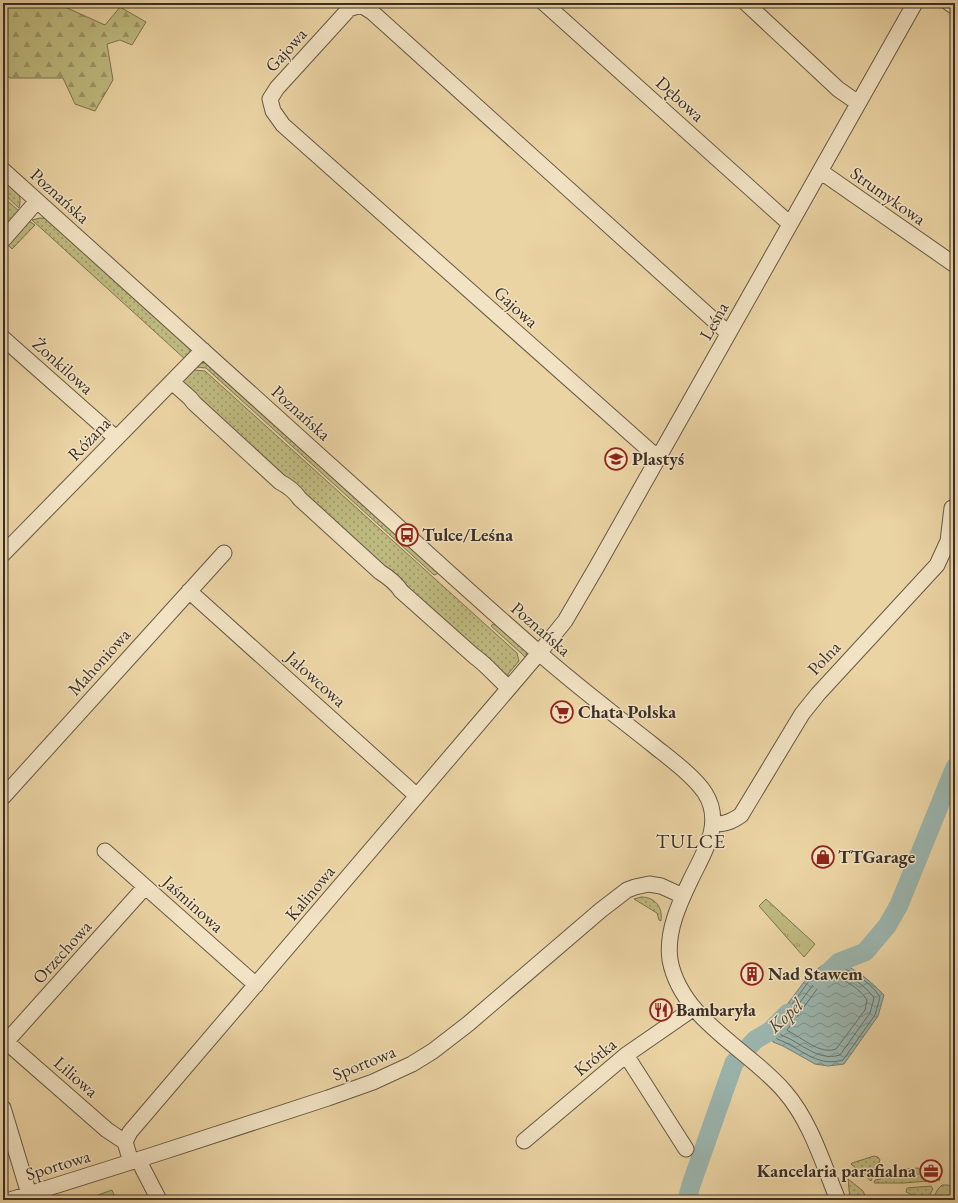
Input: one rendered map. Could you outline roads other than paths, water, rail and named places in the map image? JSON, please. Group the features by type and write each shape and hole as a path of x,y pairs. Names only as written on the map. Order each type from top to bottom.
{"street":[{"name":"Dębowa","path":"544,3 790,224"},
{"path":"746,3 838,89 858,103"},
{"name":"Leśna","path":"539,653 564,621 658,458 915,3"},
{"path":"949,3 955,7"},
{"name":"Gajowa","path":"658,458 283,124 273,112 270,99 277,88 349,9 361,5 372,12 728,333"},
{"name":"Poznańska","path":"3,170 539,653 694,779 703,790 710,802 713,824 708,846 683,896 672,929 670,960 677,982 694,1008 712,1028 750,1058 779,1085 796,1105 813,1138 838,1200"},
{"name":"Strumykowa","path":"820,171 955,265"},
{"path":"3,240 37,201"},
{"name":"Żonkilowa","path":"3,338 116,438"},
{"name":"Różana","path":"6,544 116,438 203,350"},
{"path":"172,382 280,482 291,490 380,572 388,577 399,587 401,591 489,668 509,688"},
{"name":"Polna","path":"713,824 733,821 741,815 802,714 818,694 937,565 948,541 952,508"},
{"name":"Mahoniowa","path":"3,797 224,552"},
{"name":"Jałowcowa","path":"189,591 417,796"},
{"name":"Kalinowa","path":"124,1142 130,1132 539,653"},
{"name":"Jaśminowa","path":"105,851 256,985"},
{"name":"Sportowa","path":"10,1200 135,1161 373,1082 412,1064 433,1051 468,1024 601,910 627,890 635,886 649,884 661,886 683,896"},
{"name":"Orzechowa","path":"5,1041 145,887"},
{"name":"Krótka","path":"524,1141 626,1055 694,1008"},
{"name":"Liliowa","path":"5,1041 108,1130 124,1142"},
{"path":"626,1055 686,1149"},
{"path":"3,1108 29,1194"},
{"path":"124,1142 135,1161 143,1169 159,1200"}],"water":[{"path":"832,959 848,966 860,974 884,995 878,1016 844,1064 828,1066 815,1064 773,1042 770,1031 771,1026 810,974"}],"waterway":[{"name":"Kopel","path":"821,980 839,962 865,952 887,926 899,905 955,767"},
{"name":"Kopel","path":"687,1200 734,1063 755,1040 770,1031 788,1013"}],"place":[{"name":"Plastyś","path":"616,459"},
{"name":"Tulce/Leśna","path":"407,535"},
{"name":"Chata Polska","path":"562,712"},
{"name":"TTGarage","path":"823,857"},
{"name":"Nad Stawem","path":"752,974"},
{"name":"Bambaryła","path":"661,1010"},
{"name":"Kancelaria parafialna","path":"931,1171"}],"district":[{"name":"TULCE","path":"691,841"}]}
